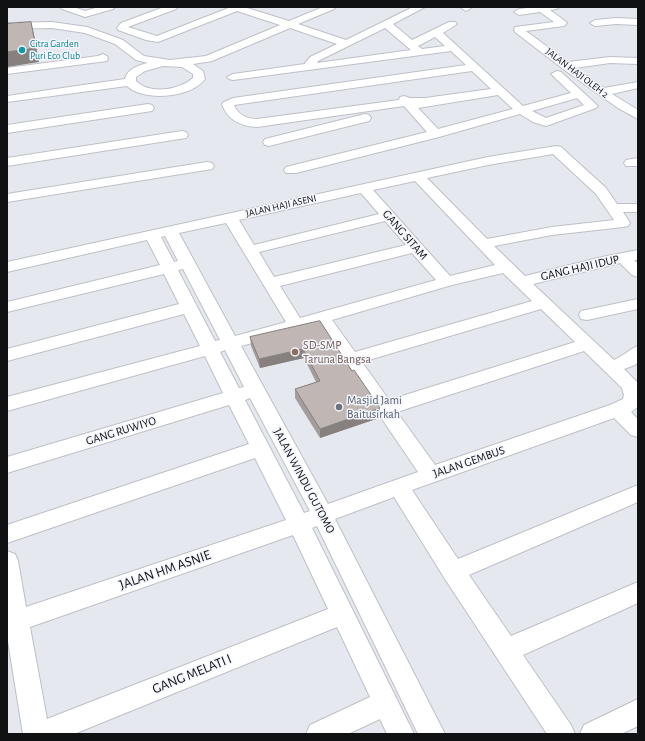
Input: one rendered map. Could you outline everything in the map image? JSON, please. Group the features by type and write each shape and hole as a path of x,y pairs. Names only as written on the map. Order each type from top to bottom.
{"street":[{"path":"65,7 85,14 110,7"},
{"path":"173,7 124,25 122,28 150,38 158,39 238,7 346,43"},
{"path":"7,99 132,77 143,68 166,63 208,59 331,7"},
{"path":"314,67 310,63 314,59 420,7"},
{"path":"519,12 548,8"},
{"name":"JALAN HAJI OLEH 2","path":"548,8 562,23 519,29 566,66 638,115"},
{"path":"595,23 616,21 638,22"},
{"path":"387,24 419,52"},
{"path":"411,45 452,24"},
{"path":"7,26 52,25 87,30 119,42 140,58 190,66 199,73"},
{"path":"436,32 521,110 546,122 592,106 557,74"},
{"path":"234,77 453,48"},
{"path":"7,71 100,60 103,59 103,57"},
{"path":"140,58 132,77 135,87 146,91 160,92 175,91 193,84 199,79 201,67 208,59"},
{"path":"369,60 435,134"},
{"path":"566,66 610,60 638,61"},
{"path":"474,67 233,101 228,104 229,109 240,120 247,123 252,123 409,105 500,91"},
{"path":"603,92 638,85"},
{"path":"291,170 435,134 580,94"},
{"path":"269,142 409,105"},
{"path":"7,129 148,108"},
{"path":"7,162 182,135"},
{"name":"JALAN HAJI ASENI","path":"7,267 488,161 556,150 601,191 614,208"},
{"path":"7,200 207,166"},
{"path":"417,177 506,267 611,367 629,361 638,352"},
{"name":"GANG SITAM","path":"364,188 446,282"},
{"path":"614,208 638,208"},
{"path":"614,208 623,223"},
{"path":"250,250 389,216"},
{"path":"230,218 296,325"},
{"path":"483,244 552,231 623,223 638,223"},
{"name":"JALAN WINDU GUTOMO","path":"161,233 178,265 230,344 323,516 432,734"},
{"path":"271,283 416,247"},
{"path":"631,256 638,272"},
{"name":"GANG HAJI IDUP","path":"522,282 631,256"},
{"path":"7,308 178,265"},
{"name":"JALAN WINDU GUTOMO","path":"178,265 189,307 299,524 400,734"},
{"path":"7,404 230,344 446,282 506,267"},
{"path":"351,359 544,303"},
{"path":"588,315 638,304"},
{"path":"7,355 189,307"},
{"path":"322,318 431,475"},
{"path":"384,409 588,344"},
{"name":"JALAN GEMBUS","path":"323,516 431,475 617,410 630,404 634,399 634,392 630,385 611,367"},
{"name":"GANG RUWIYO","path":"7,465 255,391"},
{"path":"617,410 638,430"},
{"path":"7,534 261,448"},
{"path":"399,487 453,572 507,650 562,734"},
{"path":"453,572 638,493"},
{"name":"JALAN HM ASNIE","path":"12,622 323,516"},
{"path":"7,561 12,622 36,734"},
{"path":"507,650 638,592"},
{"name":"GANG MELATI I","path":"41,734 343,614"},
{"path":"356,640 381,631"},
{"path":"319,734 386,703"},
{"path":"593,734 638,712"}],"building":[{"path":"31,22 36,48 7,52 7,24"},
{"path":"320,321 352,371 354,370 380,408 320,429 295,389 320,381 303,349 259,359 250,337"}],"place":[{"name":"Citra Garden Puri Eco Club","path":"22,50"},
{"name":"SD-SMP Taruna Bangsa","path":"295,352"},
{"name":"Masjid Jami Baitusirkah","path":"339,407"}]}
